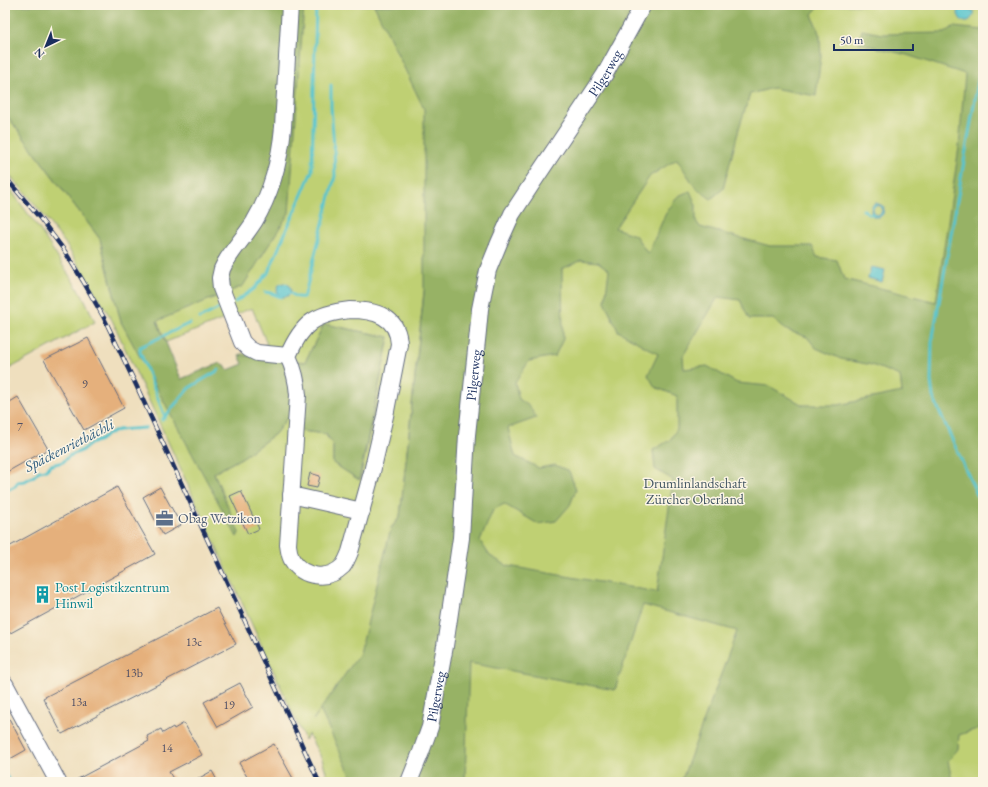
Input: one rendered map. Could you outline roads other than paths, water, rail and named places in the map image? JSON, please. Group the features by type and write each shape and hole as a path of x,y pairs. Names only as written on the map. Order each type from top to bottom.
{"street":[{"path":"288,356 257,353 246,347 240,339 226,302 221,288 220,278 225,262 260,211 270,188 277,166 282,141 290,5"},
{"name":"Pilgerweg","path":"409,782 430,727 445,646 461,538 467,435 481,304 488,270 498,243 512,214 605,74 642,5"},
{"path":"358,310 375,313 391,321 397,331 399,344 398,351 372,472 348,559 343,566 331,574 323,576 308,574 302,570 296,565 289,552 288,537 298,395 297,382 288,356 297,338 307,325 322,316 336,312 358,310"},
{"path":"291,495 362,511"},
{"path":"5,684 58,782"}],"water":[{"path":"958,6 961,6 965,10 974,11 974,15 968,22 960,19 957,10"},
{"path":"876,203 884,207 883,214 880,217 874,217 871,213 873,204","holes":["876,205 882,208 881,213 879,215 875,214 873,212 873,208"]},
{"path":"871,267 885,270 882,282 868,278"},
{"path":"281,283 287,283 291,287 291,293 287,297 281,297 277,293 277,287"}],"waterway":[{"path":"235,302 254,289 268,273 312,171 316,5"},
{"path":"983,54 932,342 931,381 933,397 983,508"},
{"path":"291,293 299,297 303,297 305,294 335,176 331,85"},
{"path":"863,210 868,214 872,214"},
{"path":"265,292 281,297"},
{"path":"200,318 218,309"},
{"path":"165,417 140,352 140,347 190,323"},
{"name":"Späckenrietbächli","path":"162,420 189,388 219,370"},
{"name":"Späckenrietbächli","path":"5,491 15,486 18,482 25,481 34,476 39,471 46,470 51,465 63,462 69,456 83,450 90,444 118,430 145,428"},
{"path":"5,775 11,782"}],"railway":[{"path":"5,177 39,217 64,250 104,318 319,782"}],"place":[{"name":"Obag Wetzikon","path":"165,518"},
{"name":"Post Logistikzentrum Hinwil","path":"42,595"}],"park label":[{"name":"Drumlinlandschaft Zürcher Oberland","path":"695,492"}]}
